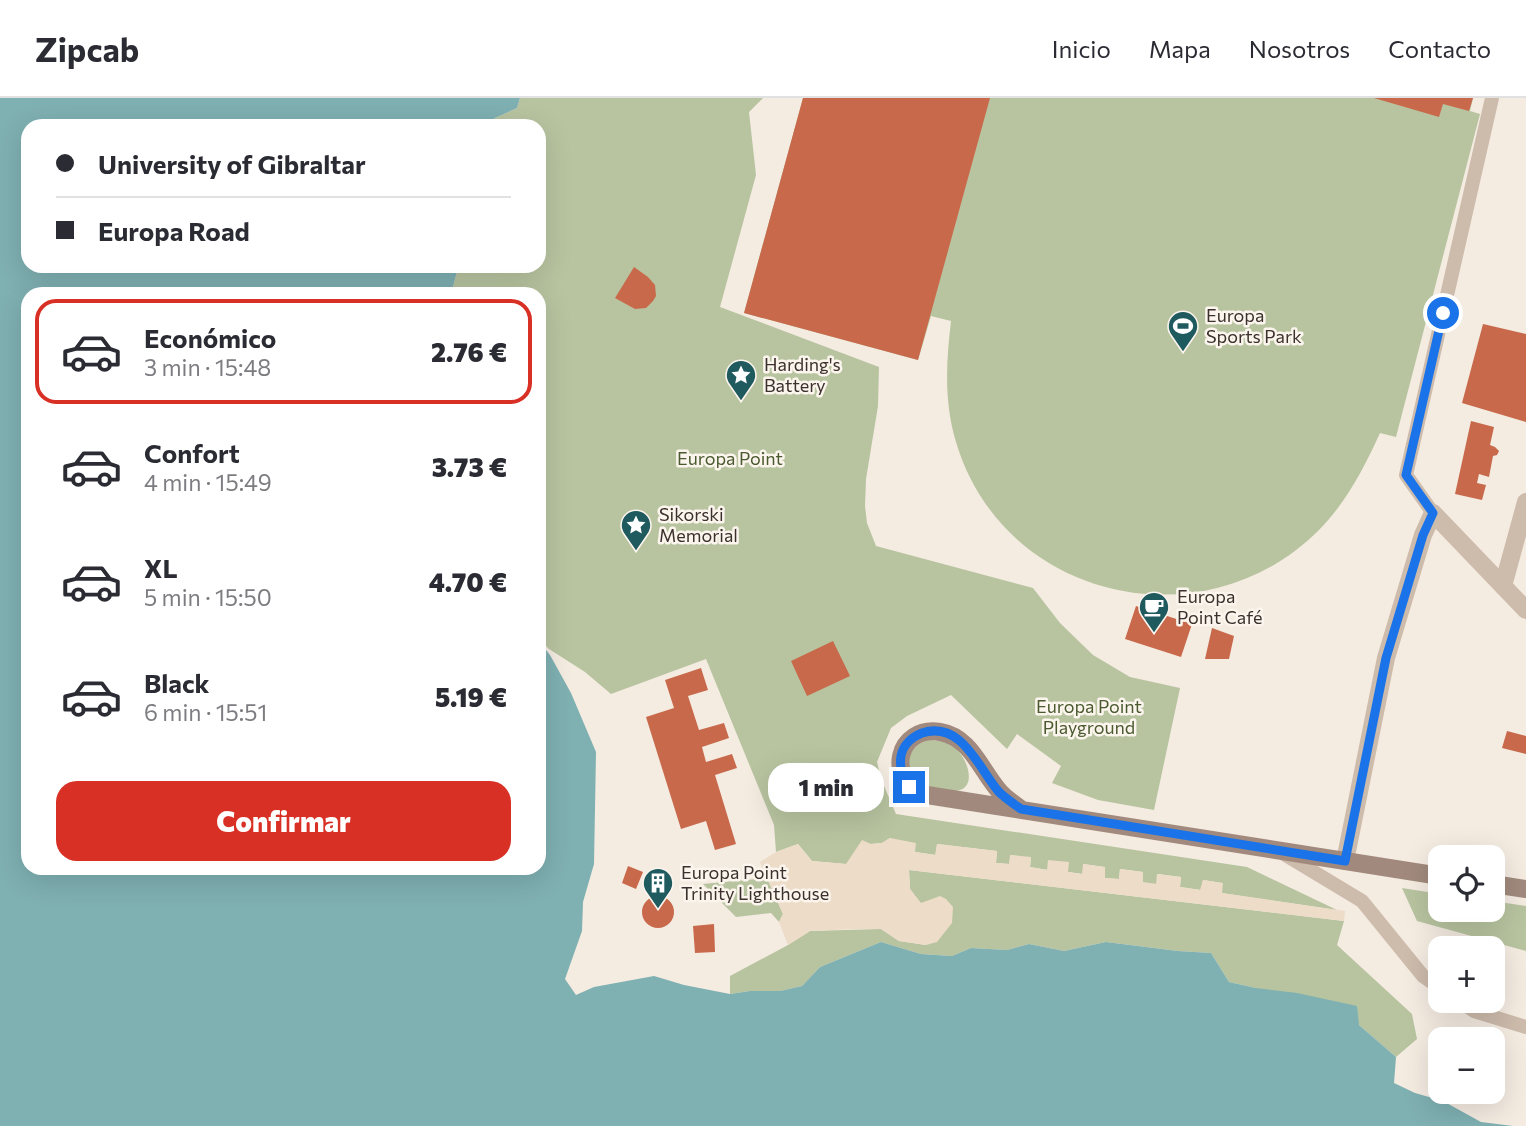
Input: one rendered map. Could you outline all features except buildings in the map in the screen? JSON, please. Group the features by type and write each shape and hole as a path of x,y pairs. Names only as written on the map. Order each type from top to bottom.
{"main road":[{"path":"1021,809 1000,793 961,740 949,734 928,731 916,735 907,742 901,753 903,779 909,787 927,796 1428,874"},
{"path":"1505,885 1526,888"}],"street":[{"path":"1503,586 1526,502"},
{"path":"1345,861 1386,658 1423,535 1433,513 1526,610"}],"lane":[{"path":"1433,513 1406,475 1492,98"},
{"path":"1280,851 1362,901 1428,980"},
{"path":"1480,1013 1526,1027"}],"green space":[{"path":"520,98 763,98 749,112 756,175 720,307 879,367 878,406 866,479 865,506 867,523 876,546 1033,588 1060,623 1093,655 1130,677 1180,688 1154,810 1098,800 1052,783 1061,766 1017,734 1007,749 951,695 907,716 891,728 877,762 896,814 1247,867 1337,910 1221,893 1222,883 1203,880 1201,890 1180,887 1181,877 1158,874 1157,884 1142,883 1143,872 1120,869 1119,879 1104,878 1105,867 1083,864 1083,874 1068,872 1068,862 1048,870 1030,867 1031,858 1011,855 1009,864 996,863 997,851 937,844 936,855 915,852 890,838 882,843 871,844 846,864 812,861 798,844 776,852 774,825 706,659 611,694 585,672 549,649 546,646 546,287 453,287 457,273 546,273 546,119 494,119 517,108"},
{"name":"Europa Sports Park","path":"803,98 1473,98 1470,111 1480,114 1396,437 1380,433 1353,485 1318,531 1271,566 1220,587 1165,595 1112,588 1061,570 1016,539 980,496 956,442 949,412 947,382 951,321 931,316 918,360 744,313"},
{"path":"930,740 952,745 962,756 969,779 962,789 937,790 922,784 911,772 911,752"},
{"path":"909,870 1344,921 1337,945 1412,1014 1417,1039 1396,1057 1359,1025 1256,988 1229,982 1211,953 1106,942 1064,951 1029,944 1007,950 971,948 952,956 921,954 881,942 820,967 802,986 780,991 730,994 730,976 810,931 881,929 899,941 926,945 921,904 910,889"},
{"path":"767,878 783,914 779,922 771,913 736,917 703,884"},
{"path":"1402,888 1428,892 1428,922 1505,922 1505,903 1526,906 1526,951 1505,945 1505,936 1472,936 1417,921"}],"shaded area":[{"path":"890,838 916,843 915,852 935,855 937,844 997,851 996,863 1009,864 1010,855 1031,857 1030,867 1047,870 1048,860 1069,862 1068,872 1082,874 1083,864 1105,867 1105,878 1119,879 1120,869 1143,872 1143,882 1156,884 1157,874 1181,877 1180,887 1200,890 1203,880 1223,883 1222,893 1345,911 1344,921 909,870 910,889 921,903 940,896 953,907 952,923 937,942 926,945 899,941 881,929 855,929 810,931 788,945 779,922 783,914 760,862 776,852 798,844 812,861 846,864 862,840 871,844 882,843"}],"water":[{"path":"0,98 520,98 517,108 494,119 21,119 21,273 457,273 453,287 21,287 21,875 546,875 546,650 571,693 596,752 594,864 583,902 582,931 565,979 576,995 594,987 654,976 730,994 780,991 802,986 820,967 881,942 921,954 952,956 971,948 1007,950 1029,944 1064,951 1106,942 1211,953 1229,982 1357,1006 1359,1025 1396,1057 1394,1083 1428,1097 1428,1104 1448,1104 1481,1122 1513,1126 0,1126"}],"place":[{"name":"Europa Sports Park","path":"1183,353"},
{"name":"Harding's Battery","path":"741,402"},
{"name":"Sikorski Memorial","path":"636,552"},
{"name":"Europa Point Café","path":"1154,634"},
{"name":"Europa Point Trinity Lighthouse","path":"658,910"}],"route":[{"path":"909,787 903,779 900,766 901,753 907,742 928,731 940,732 961,740 1000,793 1021,809 1345,861 1386,658 1423,535 1433,513 1406,475 1443,313"}],"park label":[{"name":"Europa Point","path":"730,459"},
{"name":"Europa Point Playground","path":"1089,717"}]}
